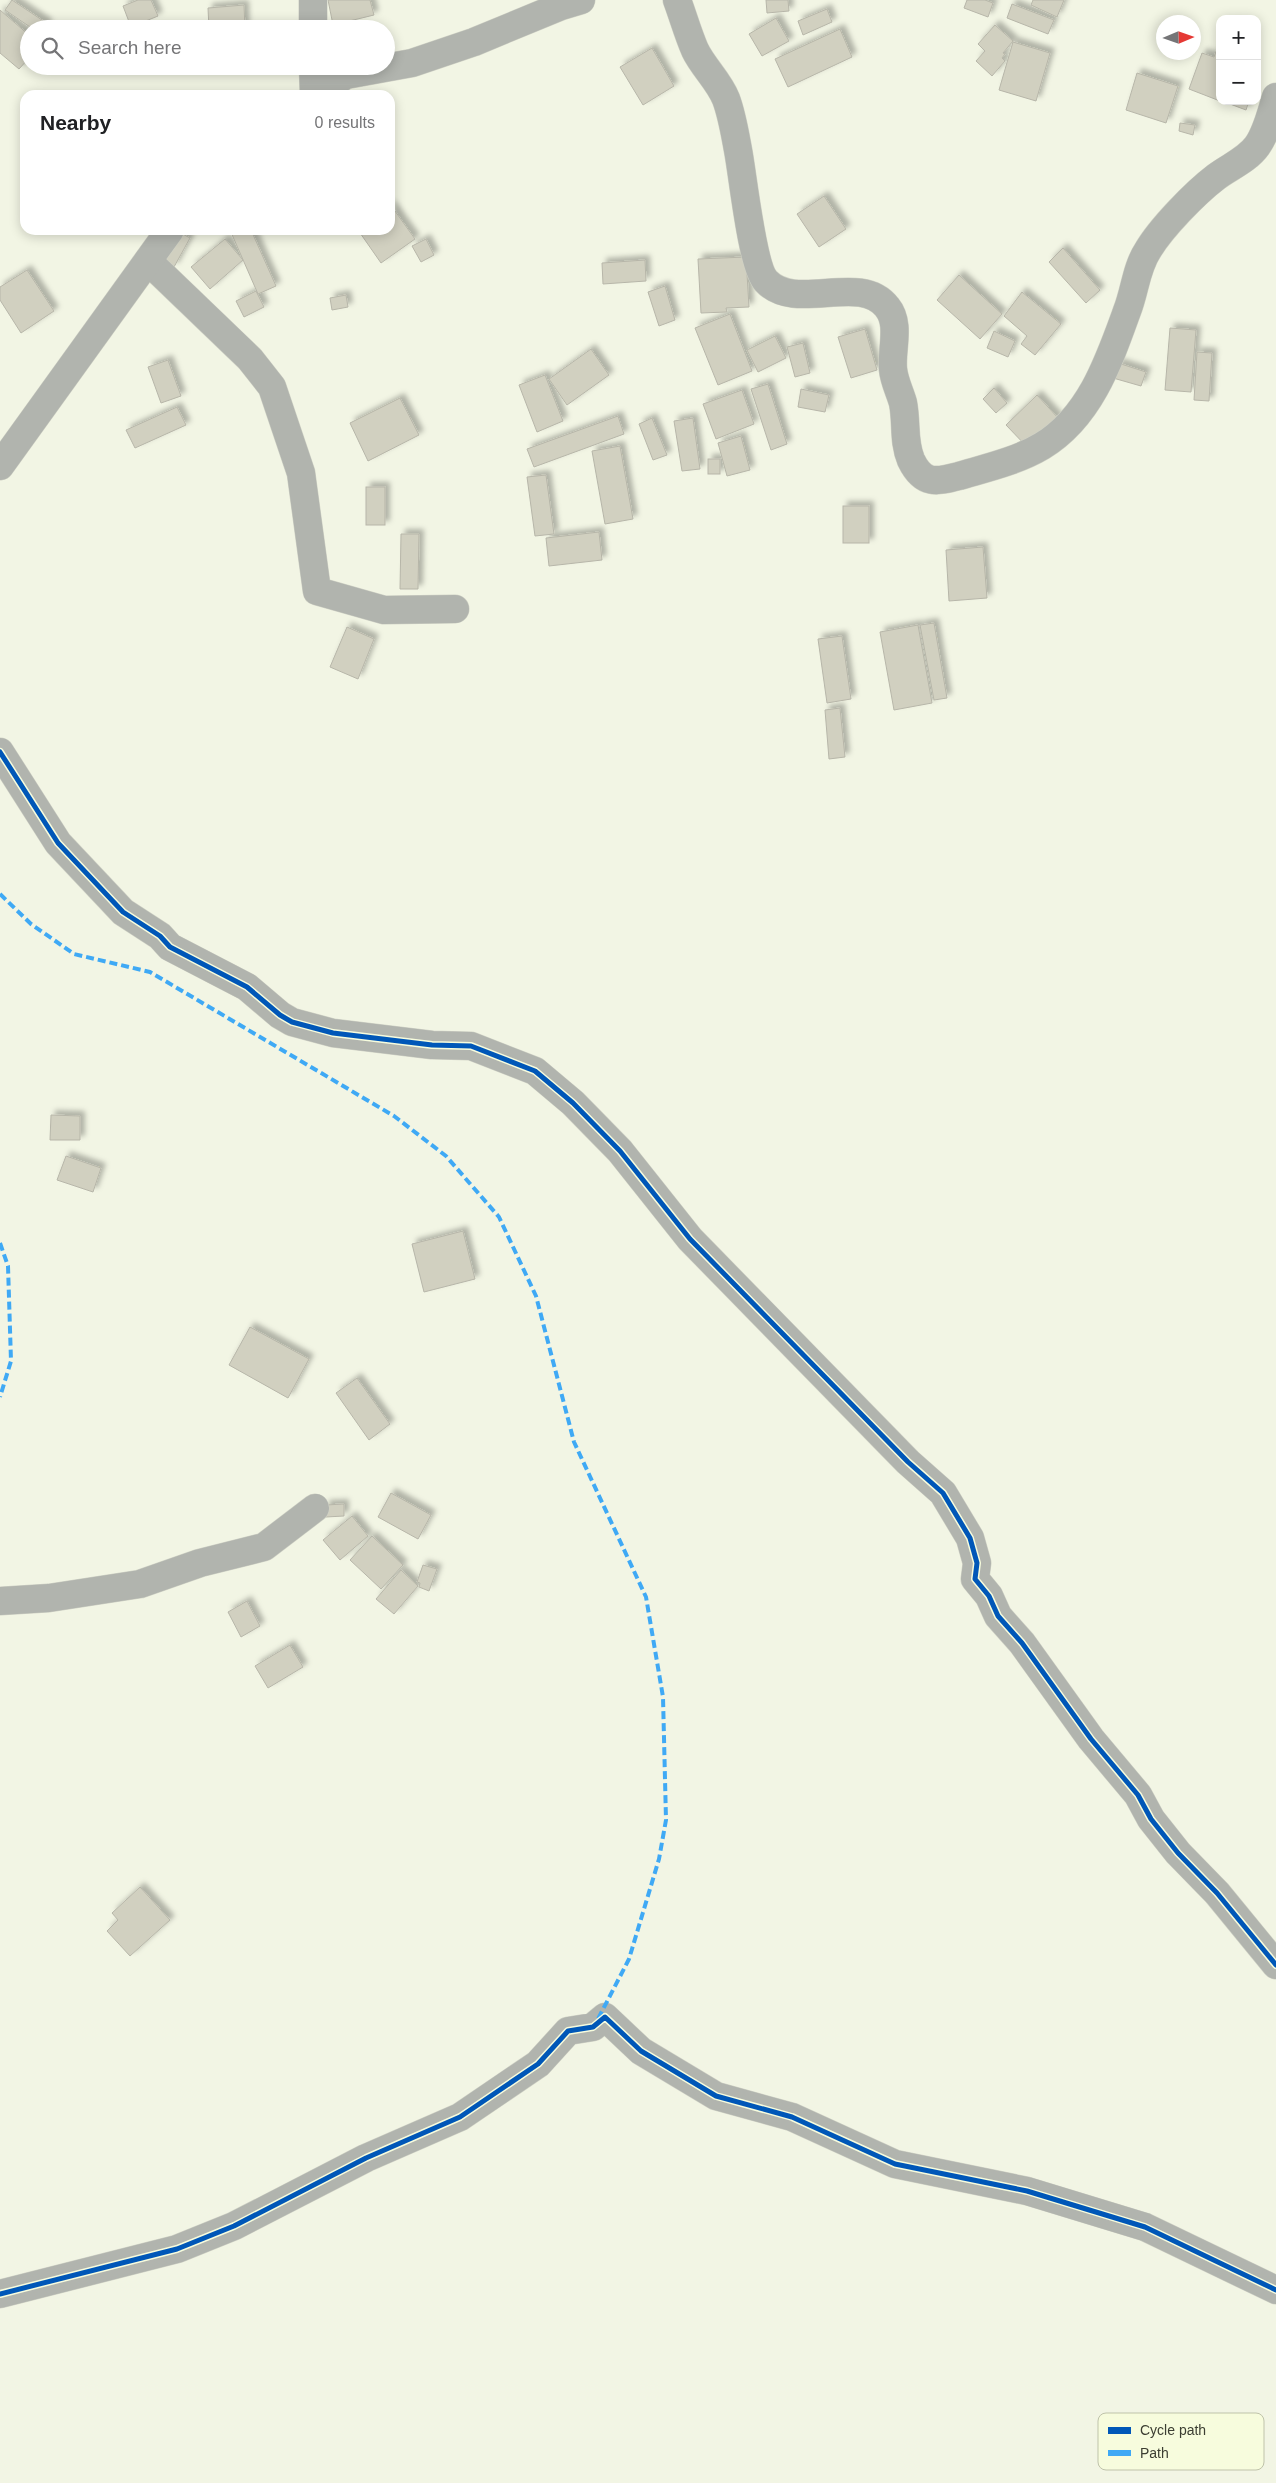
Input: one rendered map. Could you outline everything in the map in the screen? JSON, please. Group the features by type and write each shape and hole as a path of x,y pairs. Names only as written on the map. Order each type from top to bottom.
{"street":[{"path":"313,0 313,20"},
{"path":"395,67 412,64 474,42 561,6 581,0"},
{"path":"677,0 695,51 726,98 738,149 756,252 765,281 788,295 834,292 868,294 886,305 892,314 894,331 893,370 903,405 907,450 919,474 926,480 941,480 1003,463 1041,447 1066,428 1096,387 1116,342 1148,250 1178,213 1216,177 1240,162 1257,147 1269,122 1276,97"},
{"path":"313,75 314,90"},
{"path":"322,90 346,75"},
{"path":"0,466 166,235"},
{"path":"148,261 250,359 272,387 300,473 317,591 384,610 455,609"},
{"path":"0,752 58,844 123,912 160,936 170,947 247,987 280,1015 292,1022 334,1033 432,1045 471,1046 535,1071 572,1103 620,1151 690,1240 908,1462 943,1493 970,1538 977,1563 975,1579 989,1596 998,1616 1022,1643 1091,1740 1138,1794 1151,1818 1173,1846 1217,1893 1276,1965"},
{"path":"0,1601 49,1598 140,1584 200,1563 264,1547 314,1508"},
{"path":"0,2294 177,2250 234,2226 366,2158 460,2118 538,2064 568,2031 593,2027 605,2017 641,2051 716,2096 792,2117 895,2164 1027,2191 1145,2227 1276,2290"}],"building":[{"path":"12,0 42,20 20,20 5,10"},
{"path":"138,0 151,0 158,16 148,20 128,20 123,6"},
{"path":"328,0 370,0 374,15 354,20 332,20"},
{"path":"766,0 788,0 789,11 767,13"},
{"path":"967,0 985,0 993,3 988,17 964,8"},
{"path":"1033,0 1064,0 1057,17 1031,5"},
{"path":"1012,4 1054,20 1048,34 1007,18"},
{"path":"244,5 245,20 209,20 208,8"},
{"path":"827,9 832,22 803,35 798,21"},
{"path":"0,10 20,27 20,68 0,53"},
{"path":"776,18 789,41 762,56 749,34"},
{"path":"995,25 1013,41 1003,53 1005,54 1002,58 1005,61 992,76 976,61 985,51 978,44"},
{"path":"840,29 852,57 788,87 775,59"},
{"path":"1013,42 1050,53 1036,101 999,90"},
{"path":"652,48 674,86 643,105 620,67"},
{"path":"1216,52 1216,99 1189,89 1202,53 1214,57"},
{"path":"1137,73 1178,86 1166,123 1126,110"},
{"path":"1233,105 1248,105 1246,110"},
{"path":"1180,123 1195,125 1193,135 1179,131"},
{"path":"824,196 846,229 819,247 797,214"},
{"path":"395,211 415,239 381,263 361,235 395,235"},
{"path":"177,235 184,235 190,238 174,267 163,261"},
{"path":"232,235 253,235 276,286 258,294"},
{"path":"225,239 243,260 210,289 191,267"},
{"path":"426,239 434,255 421,262 412,246"},
{"path":"1063,248 1100,290 1086,303 1049,262"},
{"path":"746,257 749,307 726,308 727,312 701,313 698,259"},
{"path":"645,260 646,281 603,284 602,263"},
{"path":"27,270 54,311 21,333 0,300 0,287"},
{"path":"959,275 1002,314 980,339 937,300"},
{"path":"665,286 675,320 659,326 648,292"},
{"path":"256,291 264,307 244,317 236,301"},
{"path":"1022,292 1061,324 1035,355 1021,344 1027,336 1004,316"},
{"path":"346,295 348,307 332,310 330,298"},
{"path":"730,314 752,371 718,385 695,328"},
{"path":"1170,328 1196,330 1191,392 1165,390"},
{"path":"865,329 877,370 851,378 838,337"},
{"path":"994,331 1015,341 1008,357 987,348"},
{"path":"775,336 786,358 758,372 747,350"},
{"path":"803,343 810,373 795,377 787,347"},
{"path":"591,349 609,375 567,405 549,379"},
{"path":"1197,352 1212,353 1209,401 1194,400"},
{"path":"168,360 181,396 161,403 148,367"},
{"path":"1118,363 1146,372 1141,386 1113,378"},
{"path":"545,375 563,421 537,432 519,385"},
{"path":"768,384 787,444 771,450 751,389"},
{"path":"994,388 1007,403 996,413 983,399"},
{"path":"801,389 829,395 825,412 798,407"},
{"path":"742,390 754,424 716,439 703,404"},
{"path":"1037,395 1059,419 1029,449 1006,425"},
{"path":"400,398 419,435 368,461 350,423"},
{"path":"177,407 186,425 135,448 126,430"},
{"path":"618,416 624,434 534,467 527,449"},
{"path":"652,418 667,455 653,460 639,424"},
{"path":"693,418 700,469 682,471 674,421"},
{"path":"741,436 750,470 727,476 718,443"},
{"path":"620,446 633,519 605,524 592,451"},
{"path":"708,459 720,459 720,474 708,474"},
{"path":"546,475 554,534 535,536 527,477"},
{"path":"366,487 385,487 385,525 366,525"},
{"path":"843,506 869,506 869,543 843,543"},
{"path":"599,532 602,560 549,566 546,538"},
{"path":"401,534 419,534 418,589 400,589"},
{"path":"983,547 987,598 949,601 946,550"},
{"path":"934,623 947,698 934,700 920,625"},
{"path":"918,625 932,703 894,710 880,632"},
{"path":"347,627 374,639 358,679 330,667"},
{"path":"842,636 851,699 827,703 818,639"},
{"path":"840,708 845,757 829,759 825,710"},
{"path":"51,1115 80,1116 80,1140 50,1140"},
{"path":"66,1156 101,1168 93,1192 57,1180"},
{"path":"463,1231 475,1279 424,1292 412,1244"},
{"path":"250,1327 309,1359 288,1398 229,1365"},
{"path":"357,1378 390,1424 369,1440 336,1393"},
{"path":"391,1493 431,1515 418,1539 378,1517"},
{"path":"344,1504 344,1516 326,1517 325,1505"},
{"path":"352,1516 368,1536 340,1560 323,1540"},
{"path":"372,1536 403,1565 381,1589 350,1560"},
{"path":"423,1565 437,1569 429,1591 419,1587 420,1583 417,1582"},
{"path":"401,1570 418,1586 394,1614 376,1599"},
{"path":"247,1601 260,1626 241,1637 228,1612"},
{"path":"290,1645 303,1667 268,1688 255,1666"},
{"path":"140,1887 170,1920 130,1956 107,1931 118,1920 112,1913"}],"marked path":[{"path":"0,894 31,924 74,954 150,972 394,1116 446,1156 499,1217 536,1296 574,1442 646,1597 663,1697 666,1820 659,1859 629,1959 598,2019"},
{"path":"0,1243 8,1266 11,1361 0,1397"}],"cycle path":[{"path":"0,752 58,843 123,912 160,936 170,947 247,987 280,1015 292,1022 333,1033 432,1045 471,1046 535,1071 573,1103 620,1151 690,1239 908,1462 943,1493 970,1538 977,1563 975,1579 989,1596 998,1616 1022,1643 1091,1739 1138,1795 1151,1819 1178,1853 1217,1893 1276,1965"},
{"path":"0,2294 177,2249 234,2226 366,2158 460,2117 538,2064 568,2031 593,2027 605,2017 641,2051 716,2096 792,2117 895,2164 1027,2191 1145,2227 1276,2290"}]}
